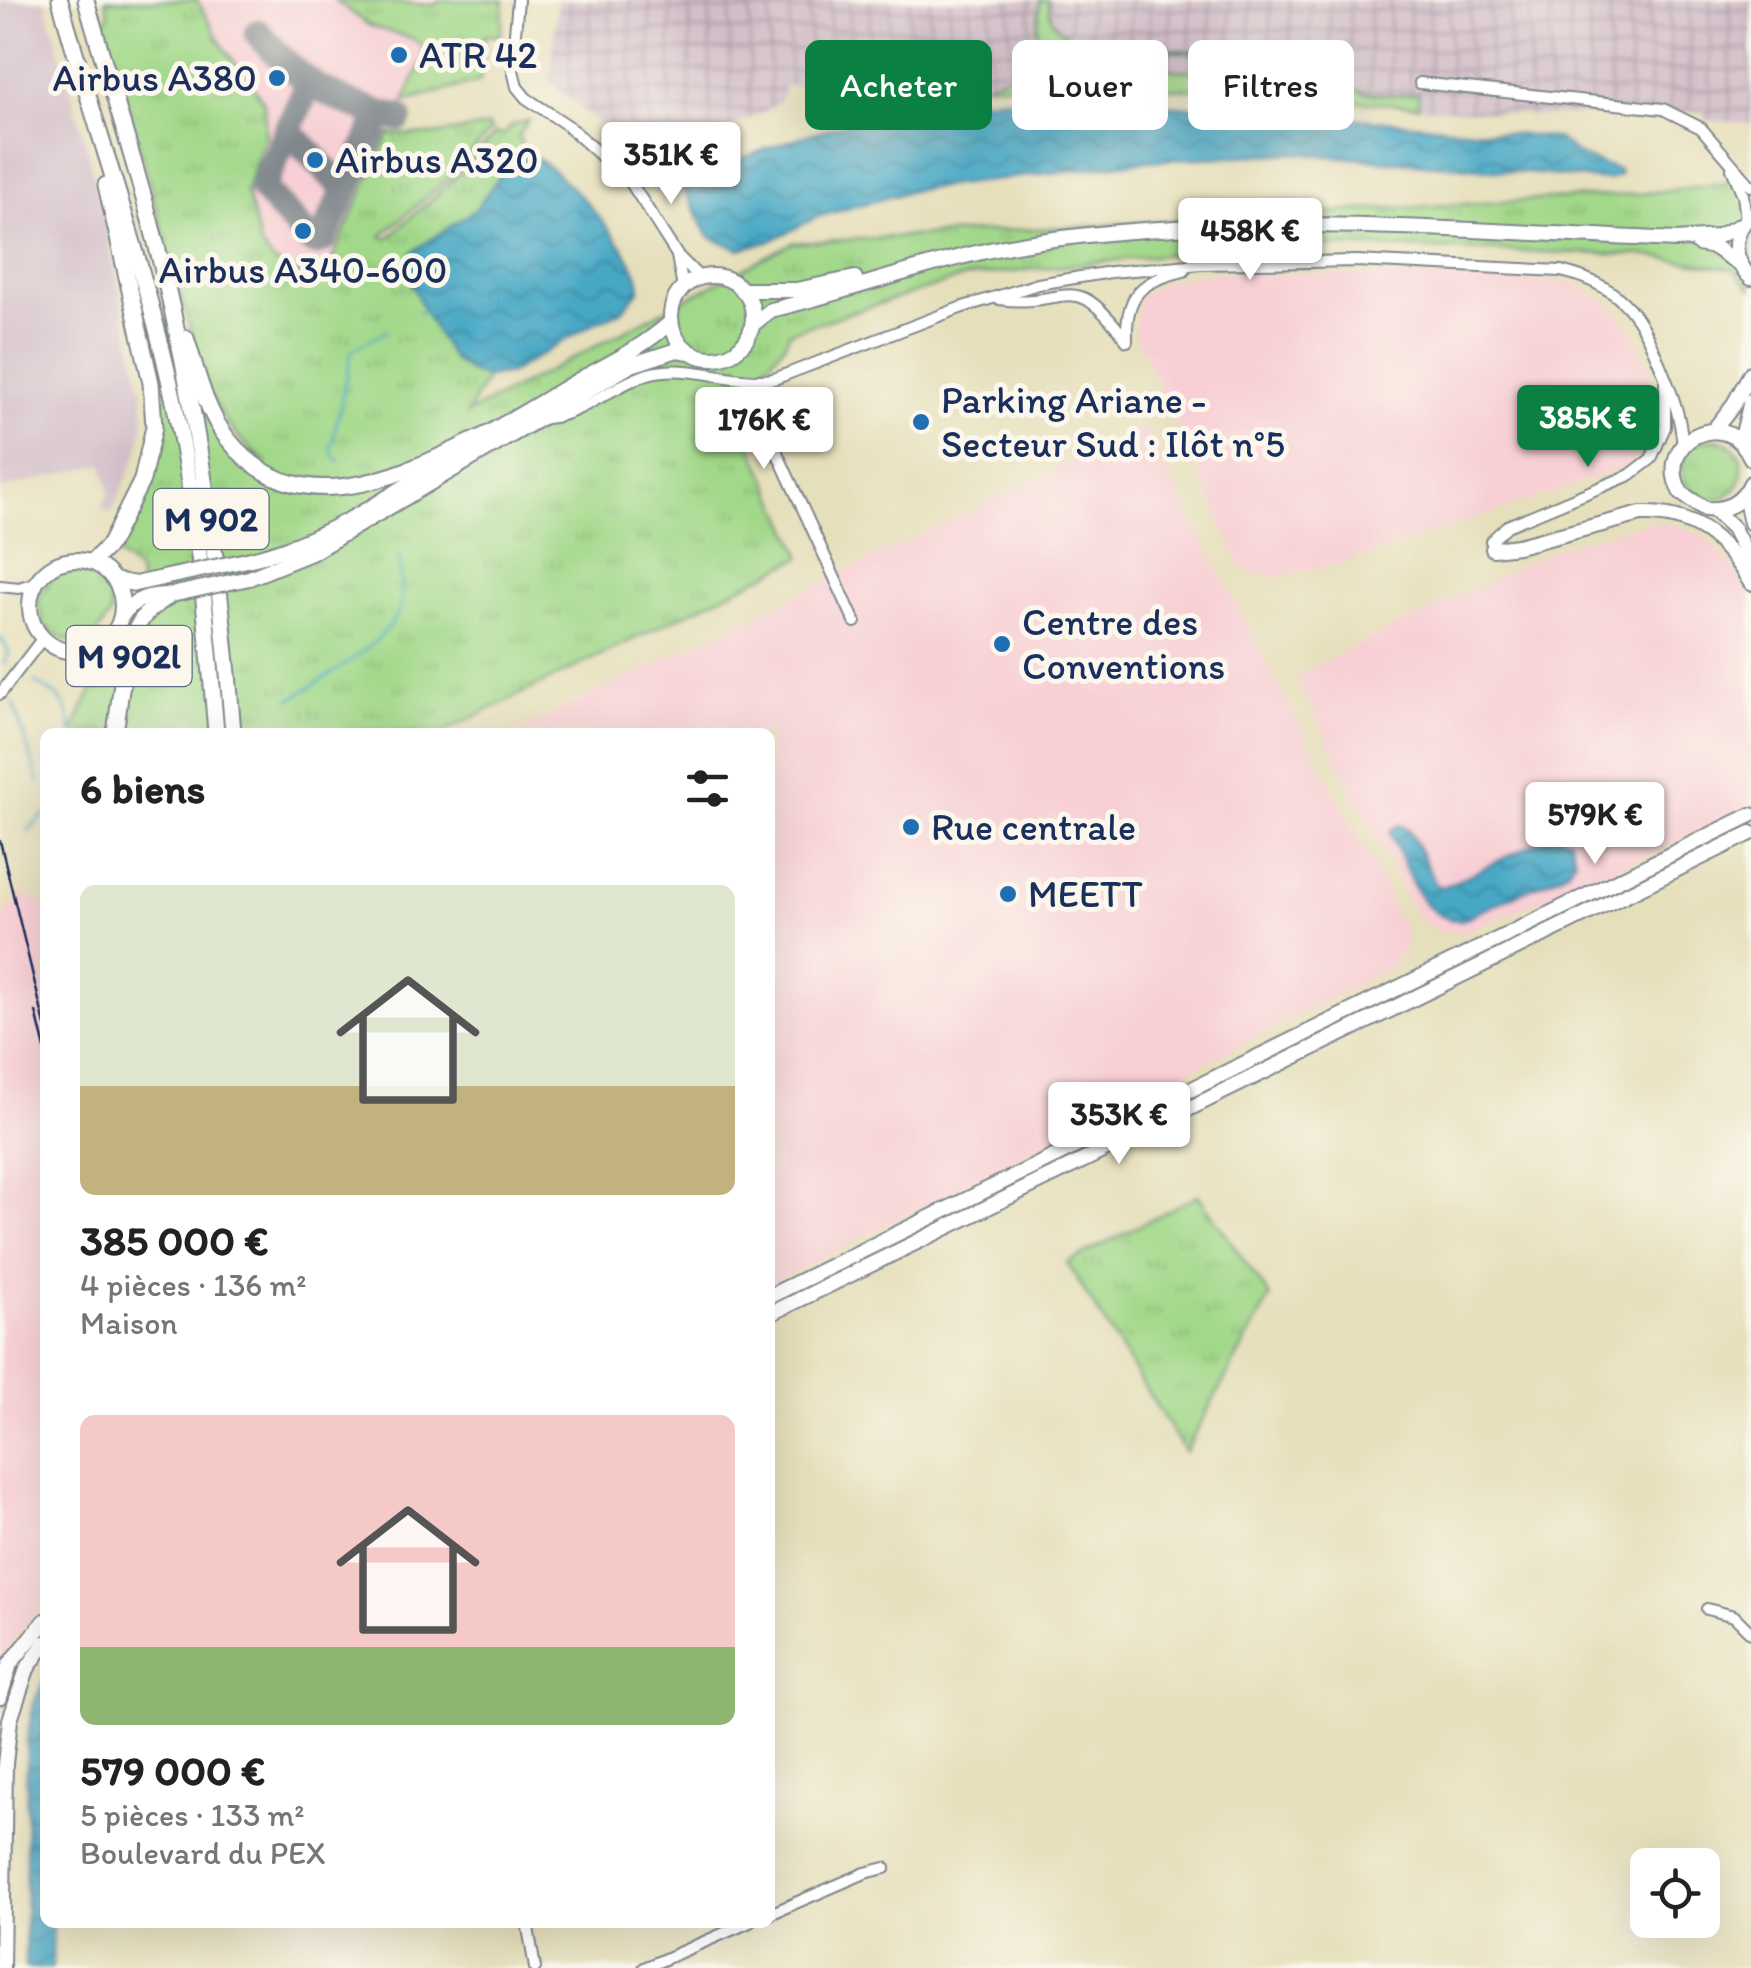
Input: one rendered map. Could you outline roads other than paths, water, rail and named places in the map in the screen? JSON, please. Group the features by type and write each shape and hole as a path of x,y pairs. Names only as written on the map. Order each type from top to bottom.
{"highway":[{"name":"M 902","path":"60,0 95,127 138,256 182,442 197,539 216,728"},
{"name":"M 902","path":"86,0 172,307 208,495 226,636 233,728"},
{"path":"92,562 110,544 142,480 154,427 151,383 95,127"},
{"path":"172,307 208,403 226,438 258,468 300,486 345,488 377,482 488,434"},
{"name":"M 902l","path":"115,728 138,624 148,611 171,595"}],"main road":[{"path":"752,325 771,310 966,254 1029,243 1189,227 1365,227 1677,240 1716,237 1746,219"},
{"path":"1738,263 1735,244 1746,219"},
{"path":"1677,240 1714,247 1738,263 1751,278"},
{"path":"742,290 796,290 922,267"},
{"path":"121,616 120,592 114,580 92,562 67,560 54,565 36,583 30,597 30,612 42,639 64,651 78,653 93,650 116,630 128,605 139,599 249,578 312,553 632,365 677,350 703,357 729,354 748,337 752,325 750,305 742,290 730,281 700,278 683,288 676,298 671,322 674,334 690,352"},
{"path":"114,580 135,584 288,549 329,530 456,457 488,434 631,353 671,322"},
{"path":"1713,431 1751,373"},
{"path":"1748,451 1751,401"},
{"path":"1748,451 1733,436 1713,431 1696,434 1683,444 1674,466 1676,484 1695,506 1714,510 1732,506 1748,489"},
{"path":"1748,489 1751,523"},
{"path":"1714,510 1733,528 1751,563"},
{"path":"1492,545 1518,546 1641,514 1662,514 1702,526 1735,556 1751,583"},
{"path":"775,1294 1751,815"},
{"path":"775,1312 1751,833"},
{"path":"0,1698 10,1664 40,1625"},
{"path":"2,1968 10,1720 27,1669 40,1650"}],"street":[{"path":"518,0 512,66 517,87 631,183 676,255 700,278"},
{"path":"1420,83 1663,108 1700,128 1751,186"},
{"path":"1730,163 1746,219"},
{"path":"676,255 683,288"},
{"path":"546,418 556,418 619,385 664,371 697,372 754,382 774,379 913,324 1038,284 1111,272 1226,263 1356,261 1561,271 1608,288 1646,328 1678,403 1683,444"},
{"path":"996,299 1082,296 1097,303 1127,341 1129,308 1143,285 1226,263"},
{"path":"1492,545 1507,526 1630,474 1651,459 1665,428 1665,375"},
{"path":"754,382 757,409 855,622"},
{"path":"0,586 19,588 36,583"},
{"path":"0,694 42,639"},
{"path":"1707,1609 1734,1616 1751,1633"},
{"path":"775,1912 865,1873 886,1868"},
{"path":"527,1928 535,1968"},
{"path":"644,1968 736,1928"}],"water":[{"path":"1012,99 1012,130 1168,130 1168,105 1188,107 1188,130 1354,130 1354,118 1362,119 1559,139 1578,155 1619,170 1619,175 1609,180 1295,153 1147,161 915,190 820,216 768,242 739,249 709,237 683,188 685,181 825,130 992,130 992,100"},
{"path":"523,150 555,172 595,212 627,255 640,290 620,312 594,323 509,374 487,377 454,361 422,307 410,263 413,252 477,208 517,151"},
{"path":"1399,825 1409,830 1437,886 1446,886 1554,834 1570,840 1575,859 1566,872 1461,920 1447,918 1425,902 1409,877 1391,836 1391,830"},
{"path":"40,1690 40,1928 53,1928 52,1968 25,1968 27,1740"}],"waterway":[{"path":"418,313 427,311"},
{"path":"339,461 331,451 352,350 387,331"},
{"path":"290,700 371,645 396,617 402,585 399,556"},
{"path":"0,637 9,652 4,663"},
{"path":"34,682 62,701 70,728"},
{"path":"13,703 39,782"},
{"path":"29,830 40,819"}],"tram line":[{"path":"0,841 40,1005"},
{"path":"36,1012 40,1028"}],"place":[{"name":"ATR 42","path":"399,55"},
{"name":"Airbus A380","path":"277,78"},
{"name":"Airbus A320","path":"315,160"},
{"name":"Airbus A340-600","path":"303,231"},
{"name":"Parking Ariane - Secteur Sud : Ilôt n°5","path":"921,422"},
{"name":"Centre des Conventions","path":"1002,644"},
{"name":"Rue centrale","path":"911,827"},
{"name":"MEETT","path":"1008,894"}]}
